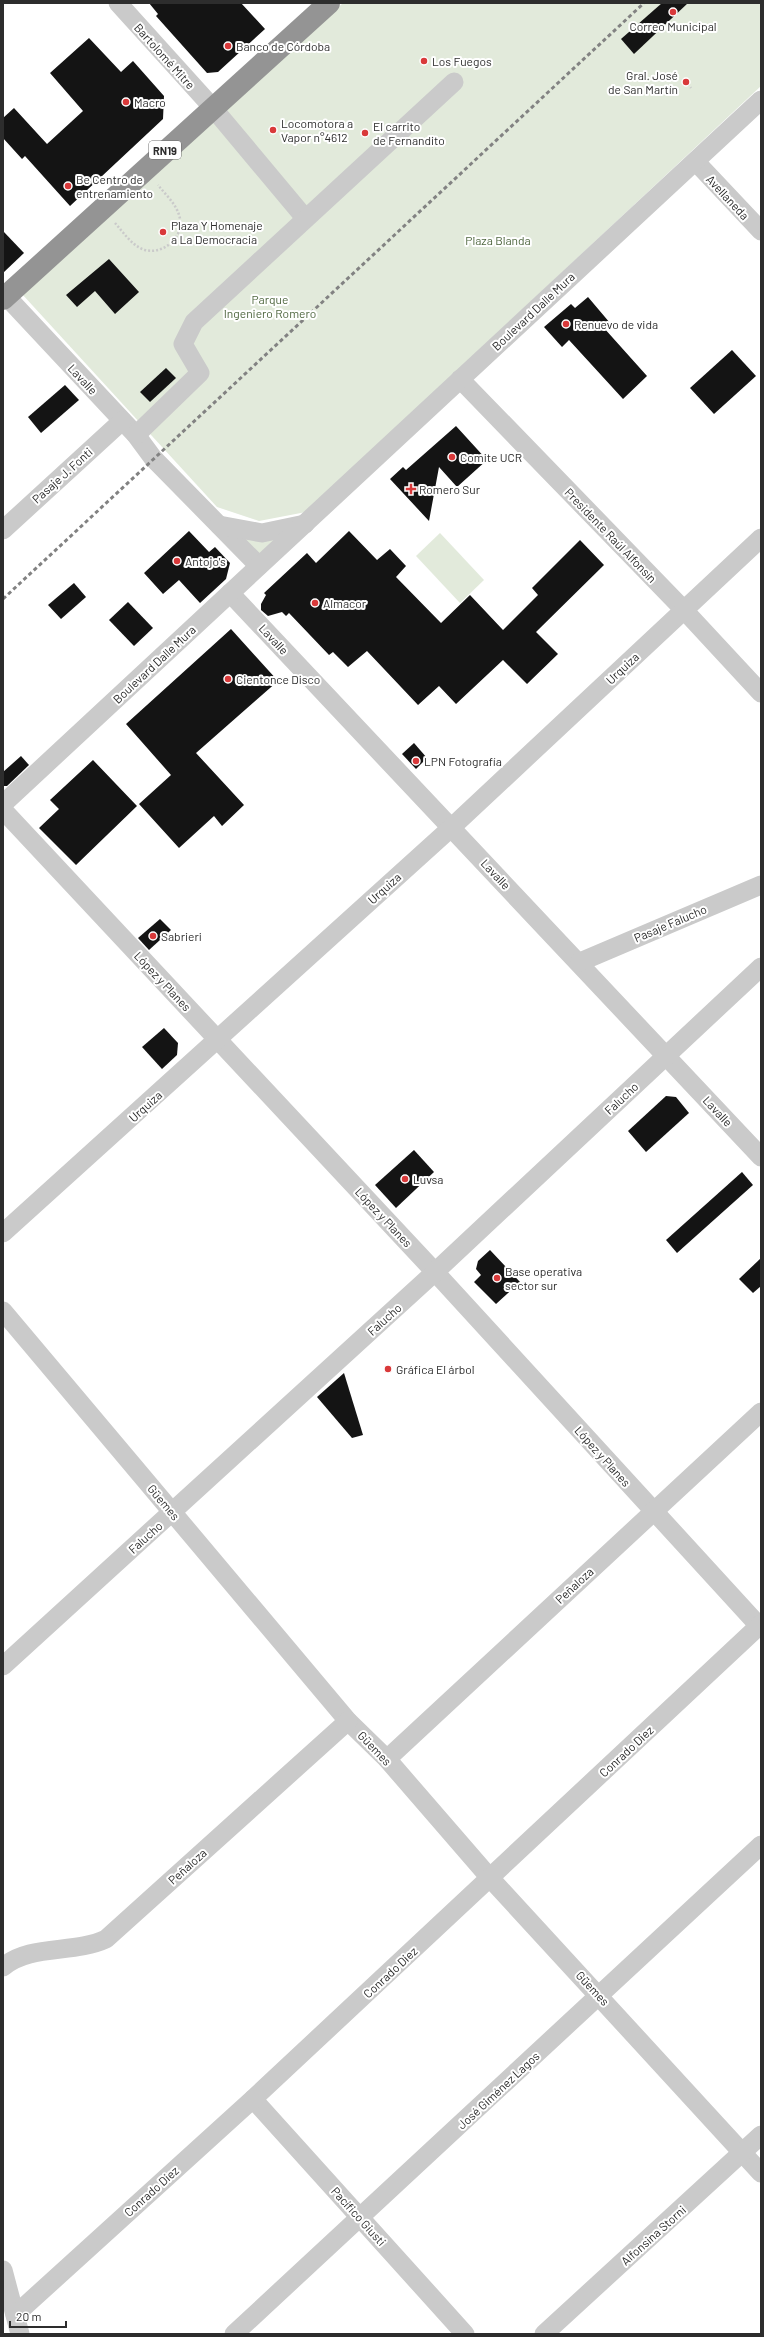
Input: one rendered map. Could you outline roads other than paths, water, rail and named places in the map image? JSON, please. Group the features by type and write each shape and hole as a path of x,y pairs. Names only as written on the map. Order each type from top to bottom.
{"highway":[{"name":"RN19","path":"5,298 329,3"}],"street":[{"name":"Bartolomé Mitre","path":"118,3 212,108 305,218"},
{"path":"136,435 200,373 183,344 194,322 454,82"},
{"name":"Boulevard Dalle Mura","path":"3,804 761,100"},
{"name":"Avellaneda","path":"696,162 761,232"},
{"name":"Lavalle","path":"5,298 136,435 154,458 259,566"},
{"name":"Presidente Raúl Alfonsín","path":"460,379 684,610 761,693"},
{"name":"Pasaje J. Fonti","path":"3,530 122,421"},
{"path":"219,525 262,533 306,523"},
{"name":"Urquiza","path":"3,1233 452,827 761,538"},
{"name":"Lavalle","path":"230,593 580,962 761,1157"},
{"name":"López y Planes","path":"3,810 435,1272 760,1626"},
{"name":"Pasaje Falucho","path":"580,962 761,885"},
{"name":"Falucho","path":"3,1666 435,1272 761,967"},
{"name":"Güemes","path":"3,1310 348,1721 387,1759 490,1878 601,1996 761,2173"},
{"name":"Peñaloza","path":"387,1759 761,1412"},
{"name":"Conrado Diez","path":"14,2315 253,2099 760,1626"},
{"name":"Peñaloza","path":"3,1967 19,1957 91,1946 106,1939 348,1721"},
{"name":"José Giménez Lagos","path":"234,2334 601,1996 761,1845"},
{"name":"Pacífico Giusti","path":"253,2099 465,2334"},
{"name":"Alfonsina Storni","path":"544,2334 761,2135"},
{"path":"3,2270 20,2334"}],"railway":[{"path":"3,599 644,3"}],"place":[{"name":"Correo Municipal","path":"673,12"},
{"name":"Banco de Córdoba","path":"228,46"},
{"name":"Los Fuegos","path":"424,61"},
{"name":"Gral. José de San Martín","path":"686,82"},
{"name":"Macro","path":"126,102"},
{"name":"Locomotora a Vapor n°4612","path":"273,130"},
{"name":"El carrito de Fernandito","path":"365,133"},
{"name":"Be Centro de entrenamiento","path":"68,186"},
{"name":"Plaza Y Homenaje a La Democracia","path":"163,232"},
{"name":"Renuevo de vida","path":"566,324"},
{"name":"Comite UCR","path":"452,457"},
{"name":"Romero Sur","path":"411,489"},
{"name":"Antojo's","path":"177,561"},
{"name":"Almacor","path":"315,603"},
{"name":"Cientonce Disco","path":"228,679"},
{"name":"LPN Fotografía","path":"416,761"},
{"name":"Sabrieri","path":"153,936"},
{"name":"Luvsa","path":"405,1179"},
{"name":"Base operativa sector sur","path":"497,1278"},
{"name":"Gráfica El árbol","path":"388,1369"}],"park label":[{"name":"Plaza Blanda","path":"498,240"},
{"name":"Parque Ingeniero Romero","path":"270,306"}]}
